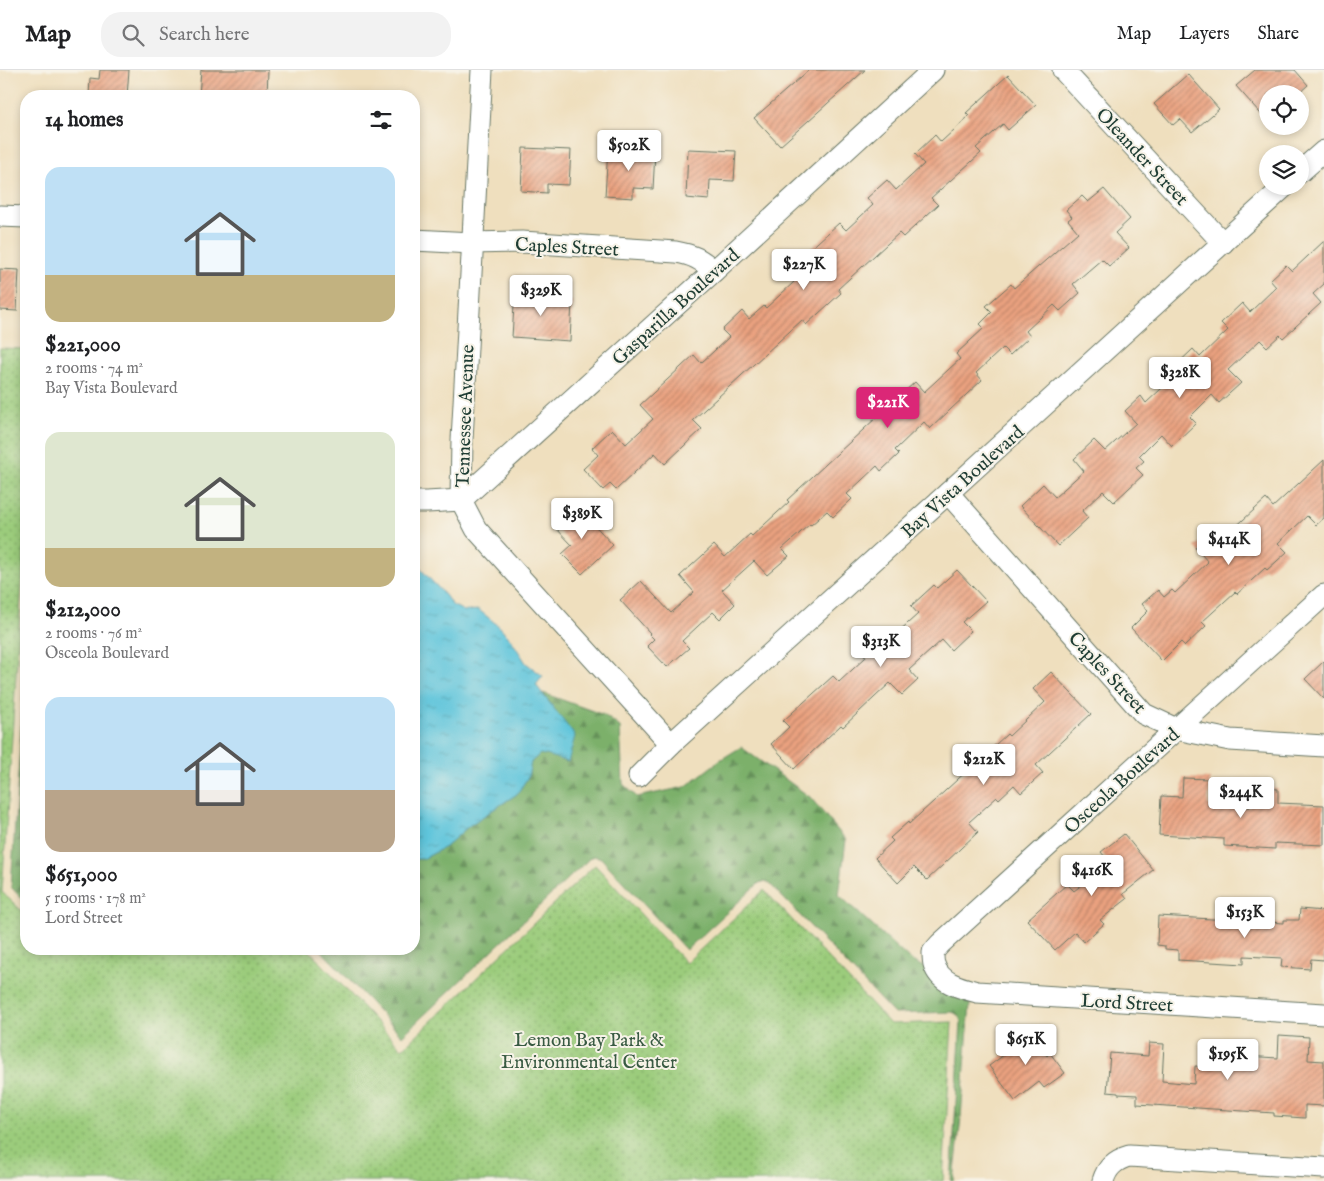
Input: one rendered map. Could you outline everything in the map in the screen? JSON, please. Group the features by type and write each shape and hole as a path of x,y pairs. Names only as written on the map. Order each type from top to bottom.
{"street":[{"name":"Tennessee Avenue","path":"482,70 460,500 476,529 671,744"},
{"name":"Gasparilla Boulevard","path":"460,500 933,70"},
{"name":"Oleander Street","path":"1063,70 1223,243"},
{"path":"1309,164 1324,151"},
{"name":"Bay Vista Boulevard","path":"639,776 671,744 1275,195"},
{"path":"0,216 20,217"},
{"name":"Caples Street","path":"420,240 472,243 522,242 676,252 698,258 714,271"},
{"name":"Caples Street","path":"948,494 1144,714 1176,729 1230,740 1324,746"},
{"path":"420,502 460,500"},
{"name":"Osceola Boulevard","path":"937,971 933,952 940,944 1324,594"},
{"name":"Lord Street","path":"937,971 948,982 958,987 992,994 1324,1014"},
{"path":"1108,1172 1118,1160 1129,1156 1324,1168"}],"green space":[{"name":"Lemon Bay Park & Environmental Center","path":"0,348 20,349 20,614 2,892 20,909 20,955 314,955 402,1049 595,865 686,963 764,890 890,1024 952,1022 943,1181 0,1181"},
{"path":"543,693 604,715 620,727 623,784 637,797 685,787 720,760 741,747 810,797 846,840 839,895 910,960 971,991 954,1181 951,1181 961,1022 959,1017 952,1012 894,1014 766,881 759,883 686,950 601,858 591,857 402,1036 326,955 420,955 420,859 445,847 470,825 517,794 528,777 531,762 540,754 546,754 567,762 560,717"},
{"path":"20,745 20,897 11,887"}],"water":[{"path":"420,568 452,605 464,611 479,610 500,627 512,641 526,663 543,676 536,685 575,736 568,762 540,754 531,762 528,777 517,794 470,825 445,847 420,859"}],"building":[{"path":"100,70 129,70 127,90 89,90 90,78 99,79"},
{"path":"201,70 268,70 267,90 199,90"},
{"path":"809,70 865,70 780,146 754,118"},
{"path":"1255,70 1295,70 1308,85 1259,85 1259,112 1236,86"},
{"path":"1188,74 1219,109 1192,132 1180,119 1173,125 1154,104"},
{"path":"1008,75 1036,105 1008,130 1003,124 976,148 981,153 931,198 938,205 903,237 899,233 838,289 841,293 806,325 802,320 693,420 702,429 665,464 655,453 616,490 610,484 603,490 583,469 598,455 592,448 612,429 626,444 653,419 640,405 694,355 701,363 729,337 722,330 742,311 749,319 764,306 766,308 794,282 785,272 839,223 846,230 873,205 867,198 887,180 896,190 924,164 915,154 935,135 941,142 969,116 966,113"},
{"path":"523,148 571,150 569,185 547,184 547,193 521,191"},
{"path":"608,149 655,152 653,189 633,188 633,198 605,196"},
{"path":"688,149 736,151 734,181 710,180 709,200 686,198"},
{"path":"1104,189 1130,219 1115,233 1129,248 1109,266 1102,259 1073,284 1080,293 1060,311 1054,305 1026,331 1030,336 1010,355 1003,348 976,373 982,380 930,429 924,422 895,450 899,454 881,471 877,466 847,494 852,499 833,517 827,511 782,549 789,556 767,575 754,561 722,590 735,604 720,619 713,612 682,641 689,648 667,667 647,646 654,639 650,633 620,600 641,581 671,613 694,592 680,576 714,545 725,557 750,534 752,536 789,502 787,500 915,382 924,392 960,359 956,354 984,328 980,324 992,312 986,306 1011,284 1014,288 1078,232 1068,220 1072,217 1066,210 1082,196 1088,202"},
{"path":"1324,241 1324,284 1313,294 1321,303 1283,338 1280,335 1267,347 1260,340 1228,370 1241,383 1219,403 1212,395 1190,417 1196,423 1172,446 1161,434 1139,456 1144,461 1136,468 1143,475 1114,502 1103,491 1082,511 1088,518 1058,546 1020,506 1043,484 1055,497 1084,471 1074,459 1094,440 1105,451 1136,423 1125,411 1141,396 1146,403 1177,374 1172,369 1193,349 1200,357 1228,330 1221,323 1242,303 1250,312 1276,287 1270,280 1286,265 1292,271"},
{"path":"0,269 19,270 17,311 0,310"},
{"path":"515,290 544,292 543,299 572,301 570,341 512,337"},
{"path":"1324,460 1324,518 1316,525 1307,516 1278,543 1287,552 1267,570 1265,568 1237,594 1235,592 1202,622 1206,626 1185,646 1181,642 1162,661 1131,628 1148,611 1142,604 1158,590 1164,597 1172,590 1175,593 1208,562 1195,547 1211,532 1220,541 1266,499 1273,507"},
{"path":"576,505 613,545 582,574 562,554 572,545 554,526"},
{"path":"957,570 986,601 962,622 971,631 951,650 942,640 909,670 918,680 902,695 890,683 794,769 771,744 789,727 783,721 833,676 839,682 866,657 864,654 881,638 886,643 918,614 911,606 934,585 937,588"},
{"path":"1324,661 1324,699 1305,679"},
{"path":"1051,672 1091,714 1036,765 1043,773 1021,793 1014,785 999,799 997,797 969,822 978,832 927,880 914,867 898,883 875,858 893,841 890,838 908,822 909,824 1007,734 1009,736 1045,702 1033,689"},
{"path":"1183,778 1210,779 1208,805 1250,807 1251,787 1278,789 1278,803 1324,805 1324,845 1275,843 1275,849 1224,846 1224,839 1159,835 1161,796 1182,797"},
{"path":"1124,834 1153,870 1123,894 1127,899 1100,920 1104,924 1084,942 1075,932 1055,950 1027,920 1067,884 1074,891 1110,863 1101,852"},
{"path":"1300,909 1324,911 1324,960 1311,959 1310,969 1281,967 1282,958 1244,956 1244,964 1178,960 1178,950 1165,949 1165,946 1157,945 1158,916 1284,923 1284,920 1299,920"},
{"path":"1024,1026 1047,1056 1050,1053 1065,1073 1044,1088 1039,1082 1015,1101 989,1066 1020,1043 1013,1034"},
{"path":"1279,1035 1309,1037 1308,1060 1324,1061 1324,1106 1305,1105 1305,1118 1274,1116 1274,1113 1137,1104 1137,1095 1107,1092 1110,1053 1148,1056 1149,1043 1164,1044 1162,1081 1194,1084 1195,1066 1227,1068 1228,1055 1278,1058"}]}
